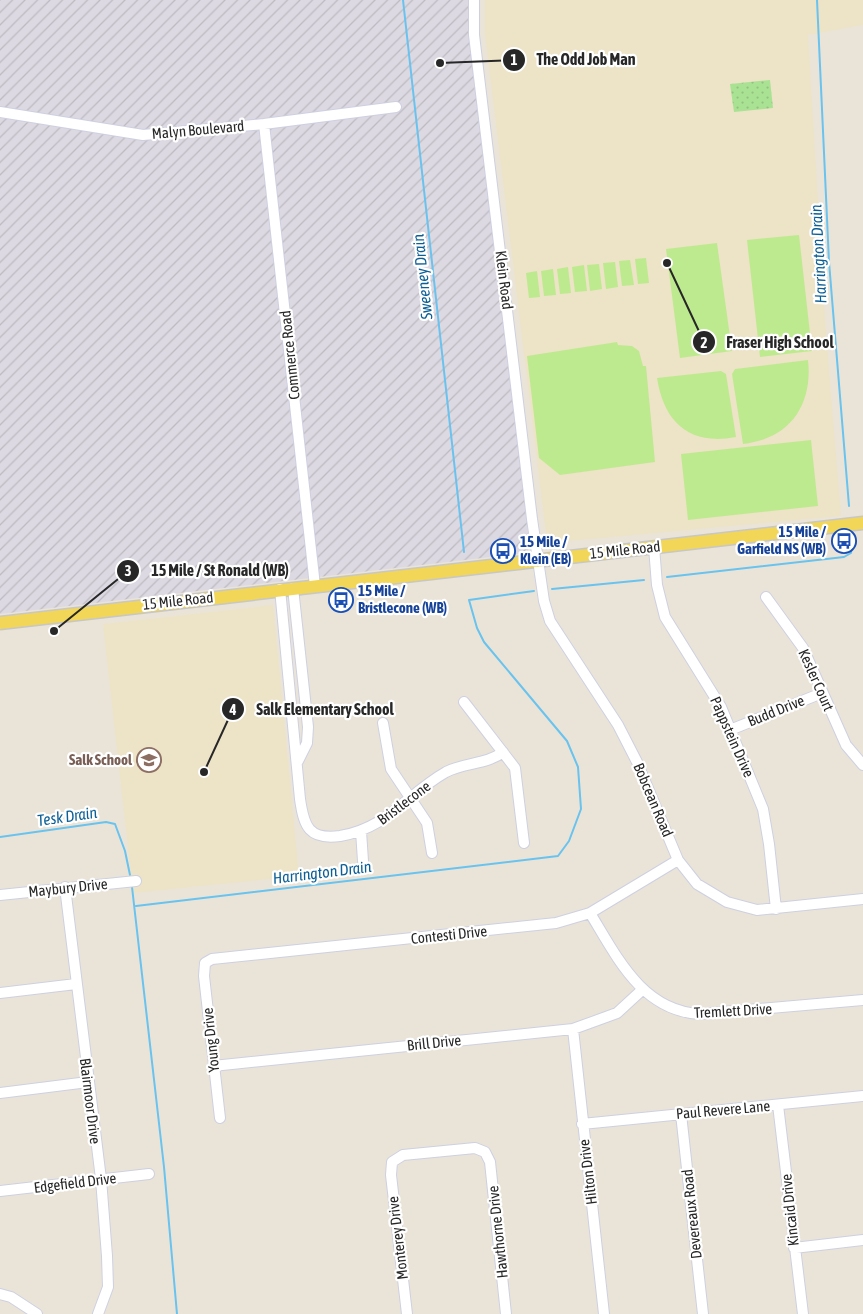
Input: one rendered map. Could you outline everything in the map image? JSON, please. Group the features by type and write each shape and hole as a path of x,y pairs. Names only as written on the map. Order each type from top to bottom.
{"main road":[{"name":"15 Mile Road","path":"0,623 287,588 863,523"}],"street":[{"name":"Klein Road","path":"474,0 474,35 539,560"},
{"name":"Malyn Boulevard","path":"0,112 143,135 264,124 396,107"},
{"name":"Commerce Road","path":"264,124 315,586"},
{"name":"Pappstein Drive","path":"654,548 657,585 665,616 712,692 730,730 766,822 776,909"},
{"name":"Bobcean Road","path":"539,560 544,601 553,628 618,725 630,747 678,860 697,884 727,902 747,908 776,909 863,899"},
{"name":"Bristlecone","path":"287,588 308,732 306,743 297,764 303,816 311,831 318,835 332,837 360,831 380,822 448,771 488,761 503,752"},
{"name":"Kesler Court","path":"766,597 803,648 816,673 822,693 846,744 863,765"},
{"name":"Budd Drive","path":"730,730 822,693"},
{"path":"464,702 515,768 518,779 524,843"},
{"path":"383,723 391,769 427,823 432,853"},
{"path":"360,831 363,861"},
{"name":"Contesti Drive","path":"205,963 219,957 540,925 571,920 590,913 678,860"},
{"name":"Maybury Drive","path":"0,895 136,880"},
{"name":"Blairmoor Drive","path":"65,887 101,1179 109,1279 106,1296 98,1314"},
{"name":"Tremlett Drive","path":"590,913 620,961 642,990 676,1010 700,1014 863,1000"},
{"name":"Young Drive","path":"205,963 204,976 220,1118"},
{"path":"0,993 76,984"},
{"name":"Brill Drive","path":"214,1066 573,1029 616,1013 642,990"},
{"name":"Hilton Drive","path":"573,1029 604,1314"},
{"path":"0,1092 88,1082"},
{"name":"Paul Revere Lane","path":"582,1124 863,1096"},
{"name":"Kincaid Drive","path":"778,1105 802,1314"},
{"name":"Devereaux Road","path":"681,1114 703,1314"},
{"name":"Monterey Drive","path":"407,1314 391,1175 392,1162 403,1155 431,1151 475,1148 485,1152"},
{"name":"Hawthorne Drive","path":"485,1152 490,1162 506,1314"},
{"name":"Edgefield Drive","path":"0,1191 149,1174"},
{"path":"794,1248 863,1240"},
{"path":"0,1294 16,1299 36,1314"}],"shaded area":[{"path":"0,0 468,0 468,32 522,472 528,550 517,554 0,614"},
{"path":"485,0 863,0 863,25 808,35 826,333 841,516 547,543 485,34"},
{"path":"273,605 299,876 133,893 103,624"}],"green space":[{"path":"770,80 773,108 734,112 730,84"},
{"path":"799,235 812,351 760,357 747,240"},
{"path":"717,243 732,351 680,358 666,249"},
{"path":"646,258 649,283 638,284 635,259"},
{"path":"630,260 634,285 622,286 619,261"},
{"path":"615,262 618,287 606,289 603,263"},
{"path":"599,264 602,289 590,291 587,265"},
{"path":"584,265 587,291 575,292 572,267"},
{"path":"568,267 571,293 560,294 557,269"},
{"path":"553,269 556,295 544,296 541,271"},
{"path":"537,271 540,297 529,298 526,273"},
{"path":"617,342 618,345 632,346 639,351 643,366 646,366 655,462 560,475 539,458 527,356"},
{"path":"808,360 809,376 807,391 795,417 786,427 774,435 759,441 743,444 732,374 735,369"},
{"path":"721,371 726,374 736,437 719,439 705,438 692,434 673,418 666,407 660,394 657,378"},
{"path":"811,440 818,506 688,520 681,454"}],"waterway":[{"name":"Sweeney Drain","path":"403,0 464,552"},
{"name":"Harrington Drain","path":"817,0 829,262 849,506"},
{"name":"Harrington Drain","path":"667,577 844,557 851,553 852,545"},
{"name":"Harrington Drain","path":"552,589 644,580"},
{"name":"Harrington Drain","path":"136,906 558,856 569,841 581,809 578,767 567,741 484,642 477,628 469,600 534,591"},
{"name":"Tesk Drain","path":"0,837 106,822 115,824 125,851 130,875"},
{"name":"Harrington Drain","path":"132,887 164,1167 177,1314"}],"place":[{"name":"The Odd Job Man","path":"440,63"},
{"name":"Fraser High School","path":"667,263"},
{"name":"15 Mile / Garfield NS (WB)","path":"844,541"},
{"name":"15 Mile / Klein (EB)","path":"503,551"},
{"name":"15 Mile / Bristlecone (WB)","path":"341,600"},
{"name":"15 Mile / St Ronald (WB)","path":"54,631"},
{"name":"Salk School","path":"149,760"},
{"name":"Salk Elementary School","path":"204,772"}]}
